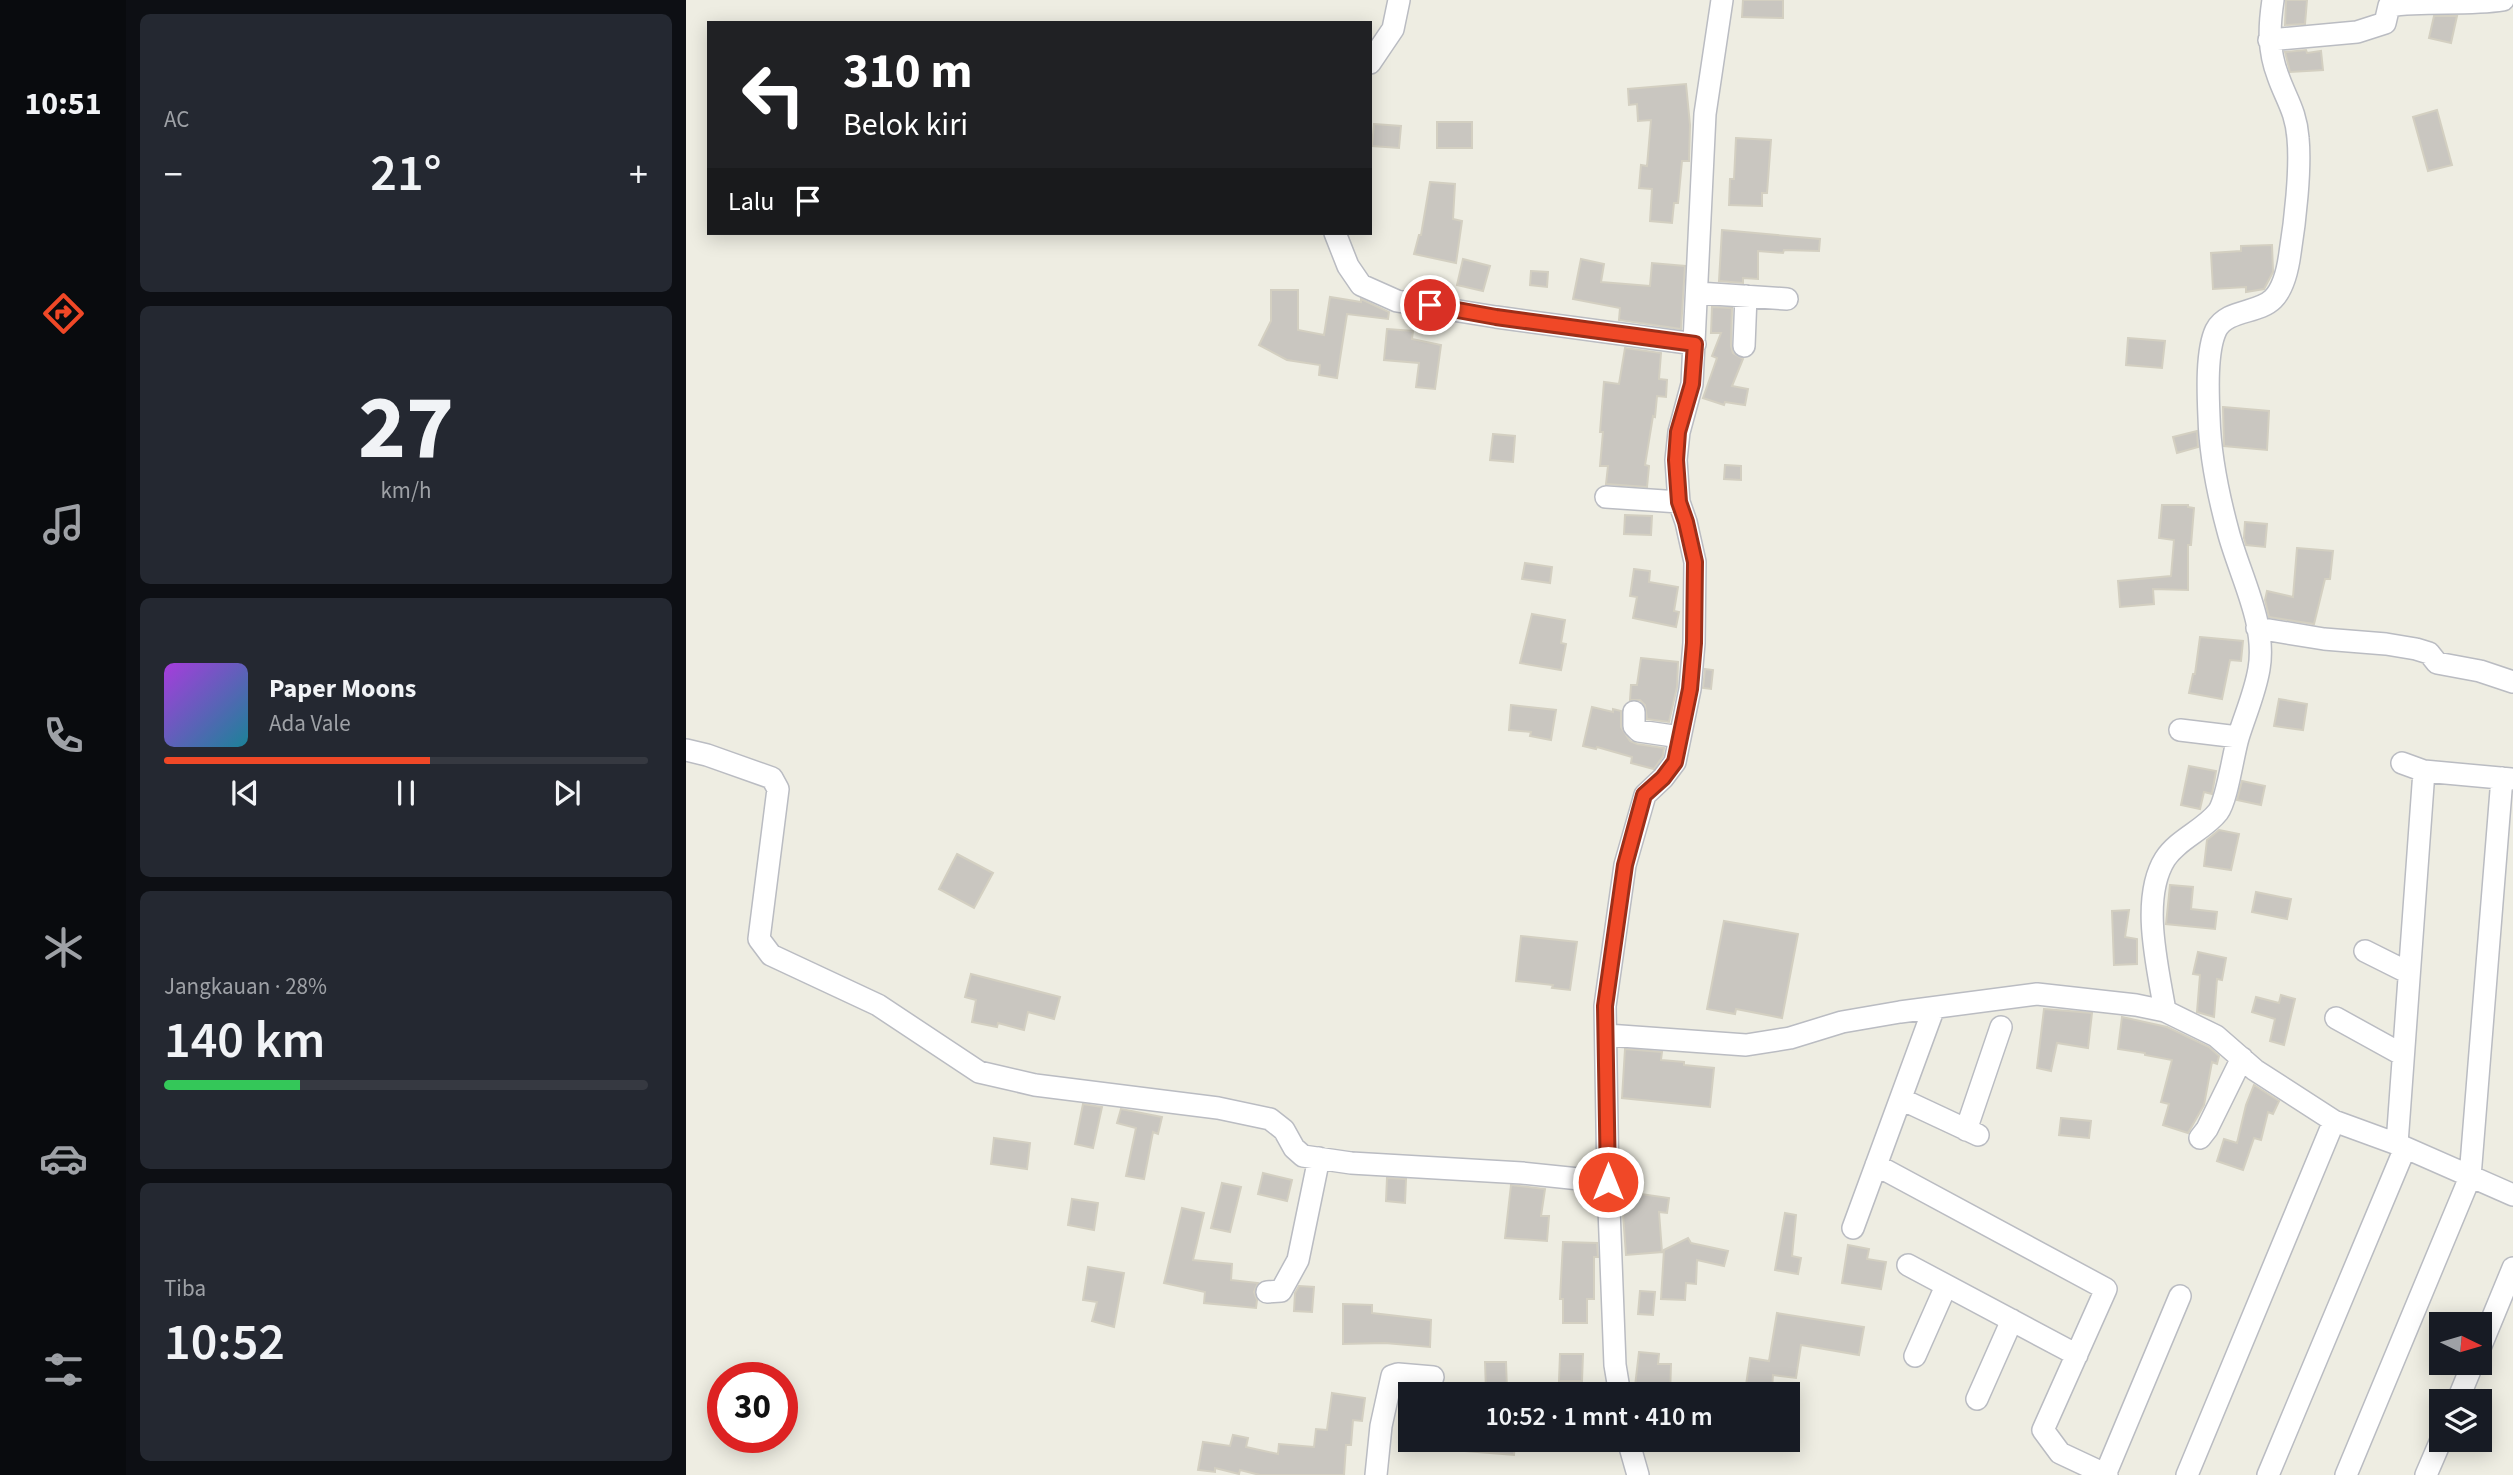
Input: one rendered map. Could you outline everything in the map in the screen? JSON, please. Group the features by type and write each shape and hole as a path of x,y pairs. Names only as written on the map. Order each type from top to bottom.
{"street":[{"path":"1372,60 1393,29 1399,0"},
{"path":"1618,1382 1608,1182 1605,1006 1625,865 1644,795 1663,778 1675,762 1690,689 1694,643 1695,562 1679,502 1676,460 1678,432 1692,384 1705,114 1722,0"},
{"path":"2165,1011 2152,938 2157,880 2165,859 2220,810 2238,737 2259,669 2257,628 2228,532 2214,474 2209,420 2209,366 2216,330 2234,316 2263,307 2274,299 2281,288 2290,255 2298,139 2292,105 2278,77 2269,40 2273,0"},
{"path":"2269,40 2357,32 2385,23 2389,6 2419,1 2480,3 2502,0"},
{"path":"1336,235 1348,266 1360,285 1397,301 1695,344"},
{"path":"1698,293 1787,299"},
{"path":"1744,346 1746,296"},
{"path":"1606,497 1679,502"},
{"path":"2257,628 2324,639 2416,649 2429,653 2437,663 2480,671 2513,682"},
{"path":"1634,712 1634,726 1639,731 1680,737"},
{"path":"2180,730 2238,737"},
{"path":"686,750 772,778 776,782 778,789 759,939 771,955 878,1005 979,1072 1035,1085 1218,1108 1270,1119 1284,1130 1294,1148 1303,1156 1351,1163 1522,1173 1608,1182"},
{"path":"2346,1475 2470,1177 2506,778 2424,771 2402,763"},
{"path":"2268,1475 2401,1146 2403,1055 2424,771"},
{"path":"2365,951 2409,974"},
{"path":"1607,1035 1746,1045 1790,1038 1842,1023 1900,1012 2037,994 2136,1005 2165,1011 2216,1036 2255,1070 2334,1121 2401,1146 2513,1195"},
{"path":"1853,1228 1932,1013"},
{"path":"2336,1018 2403,1055"},
{"path":"1901,1098 1972,1132 2001,1027"},
{"path":"2200,1138 2242,1058"},
{"path":"2187,1475 2334,1121"},
{"path":"1266,1292 1281,1291 1298,1260 1319,1158"},
{"path":"1876,1166 2106,1289 2043,1430 2068,1466 2106,1475 2180,1296"},
{"path":"1908,1265 2077,1355"},
{"path":"2492,1319 2513,1268"},
{"path":"1915,1356 1946,1286"},
{"path":"1977,1399 2012,1320"},
{"path":"1376,1475 1381,1426 1392,1376 1398,1374 1433,1377"},
{"path":"1631,1452 1638,1475"},
{"path":"2426,1475 2436,1452"}],"building":[{"path":"1743,0 1783,0 1783,18 1742,17"},
{"path":"2286,0 2307,0 2305,24 2285,25"},
{"path":"2434,16 2457,16 2451,43 2429,38"},
{"path":"2306,50 2307,53 2321,51 2323,70 2290,72 2285,52"},
{"path":"1686,84 1690,125 1689,161 1682,161 1678,203 1674,203 1672,223 1650,221 1652,189 1639,188 1641,165 1647,166 1651,120 1638,121 1637,104 1629,105 1628,89"},
{"path":"2437,110 2452,165 2428,171 2413,117"},
{"path":"1437,122 1472,122 1472,148 1437,148"},
{"path":"1374,124 1401,126 1399,148 1372,146"},
{"path":"1736,138 1771,140 1767,193 1762,193 1762,206 1729,205 1730,179 1734,179"},
{"path":"1430,182 1455,184 1453,219 1462,221 1456,263 1414,254 1421,235"},
{"path":"1722,230 1820,239 1819,251 1758,251 1758,279 1743,278 1743,283 1719,281"},
{"path":"2272,245 2273,272 2264,289 2246,292 2246,287 2213,289 2211,253 2241,251 2241,246"},
{"path":"1463,259 1490,266 1483,291 1457,285"},
{"path":"1581,259 1604,264 1601,282 1650,286 1652,263 1685,266 1681,329 1619,320 1620,308 1573,299"},
{"path":"1531,271 1548,272 1547,287 1530,285"},
{"path":"1271,290 1298,290 1298,330 1324,335 1330,297 1361,302 1361,299 1389,312 1388,319 1347,314 1337,378 1319,375 1320,365 1287,360 1259,345 1271,321"},
{"path":"1712,307 1732,308 1731,346 1733,353 1743,359 1732,386 1748,389 1745,405 1725,402 1724,405 1703,398 1717,358 1712,356 1721,333 1711,333"},
{"path":"1387,329 1413,331 1412,339 1441,345 1435,389 1416,387 1419,363 1384,360"},
{"path":"2128,338 2165,341 2162,368 2126,365"},
{"path":"1625,348 1661,353 1659,379 1667,380 1666,397 1657,396 1655,417 1653,416 1645,465 1649,466 1647,487 1606,484 1608,466 1600,466 1604,382 1619,384"},
{"path":"2223,407 2269,411 2267,450 2224,446"},
{"path":"2197,431 2198,447 2177,453 2173,437"},
{"path":"1493,434 1515,436 1513,462 1490,460"},
{"path":"1725,465 1741,466 1741,480 1724,479"},
{"path":"2162,505 2188,505 2194,508 2191,545 2188,545 2188,590 2153,589 2154,604 2120,607 2118,581 2171,576 2174,540 2159,538"},
{"path":"1625,515 1652,516 1651,535 1624,534"},
{"path":"2245,522 2267,524 2265,547 2246,545"},
{"path":"2297,548 2333,551 2330,579 2325,579 2314,624 2269,617 2265,600 2267,591 2293,597"},
{"path":"1525,563 1552,567 1550,583 1522,579"},
{"path":"1634,569 1650,571 1649,582 1678,587 1674,611 1679,612 1676,627 1633,618 1637,597 1630,596"},
{"path":"1532,614 1565,620 1561,643 1566,644 1561,670 1520,663"},
{"path":"2200,637 2243,641 2241,661 2230,660 2222,699 2189,693 2195,674"},
{"path":"1641,658 1678,662 1677,687 1669,722 1647,719 1645,705 1640,700 1630,700 1631,685 1637,685"},
{"path":"1705,669 1713,670 1711,689 1703,688"},
{"path":"2279,699 2307,704 2303,730 2274,726"},
{"path":"1511,705 1556,710 1551,740 1530,736 1531,732 1509,730"},
{"path":"1592,707 1621,711 1621,727 1630,741 1664,748 1663,756 1654,769 1631,763 1632,757 1583,746"},
{"path":"2189,766 2216,771 2212,794 2204,792 2200,809 2181,805"},
{"path":"2242,781 2265,786 2261,805 2237,800"},
{"path":"2219,830 2239,834 2231,870 2204,866 2207,840"},
{"path":"957,854 993,873 974,908 939,889"},
{"path":"2170,885 2193,887 2191,909 2217,912 2215,929 2166,924"},
{"path":"2256,892 2291,899 2287,919 2252,912"},
{"path":"2129,910 2125,937 2137,939 2137,964 2114,965 2112,911"},
{"path":"1724,921 1798,934 1782,1018 1736,1009 1735,1014 1707,1009"},
{"path":"1521,936 1577,942 1570,990 1552,988 1553,985 1516,981"},
{"path":"2198,952 2226,958 2222,980 2217,979 2214,1017 2197,1012 2200,975 2193,974"},
{"path":"971,974 1060,997 1054,1019 1028,1012 1024,1030 998,1023 997,1027 972,1022 976,1000 965,997"},
{"path":"2281,995 2295,999 2284,1045 2270,1041 2275,1019 2252,1012 2256,997 2279,1003"},
{"path":"2044,1009 2092,1013 2088,1048 2057,1043 2051,1071 2037,1068"},
{"path":"2122,1017 2167,1027 2209,1047 2219,1056 2217,1064 2212,1062 2204,1105 2188,1133 2163,1125 2169,1104 2161,1102 2172,1060 2118,1049"},
{"path":"1625,1049 1662,1052 1661,1060 1714,1068 1710,1107 1622,1098"},
{"path":"2254,1085 2279,1101 2273,1114 2268,1112 2261,1140 2254,1138 2243,1170 2217,1161 2224,1139 2237,1143"},
{"path":"1083,1104 1102,1107 1093,1148 1075,1144"},
{"path":"1121,1109 1162,1117 1158,1134 1153,1132 1144,1179 1126,1176 1136,1128 1117,1123"},
{"path":"2061,1118 2091,1121 2089,1138 2059,1135"},
{"path":"994,1138 1030,1143 1027,1169 991,1164"},
{"path":"1263,1173 1292,1180 1287,1201 1258,1194"},
{"path":"1387,1178 1406,1179 1405,1203 1386,1201"},
{"path":"1222,1183 1241,1187 1230,1232 1211,1228"},
{"path":"1511,1185 1545,1189 1541,1216 1549,1216 1547,1241 1505,1238"},
{"path":"1627,1192 1669,1198 1667,1213 1659,1212 1662,1252 1626,1255 1623,1214"},
{"path":"1072,1199 1098,1203 1094,1230 1068,1225"},
{"path":"1182,1208 1204,1213 1193,1260 1232,1264 1231,1280 1258,1283 1254,1292 1256,1308 1204,1303 1205,1292 1164,1283"},
{"path":"1785,1213 1796,1215 1792,1256 1801,1258 1798,1274 1775,1270"},
{"path":"1688,1238 1691,1243 1728,1251 1724,1266 1697,1260 1696,1284 1686,1283 1685,1300 1661,1299 1664,1250"},
{"path":"1563,1242 1597,1243 1598,1257 1594,1257 1594,1299 1587,1299 1587,1323 1563,1323 1563,1299 1560,1299"},
{"path":"1848,1245 1869,1249 1867,1259 1886,1262 1881,1289 1842,1283"},
{"path":"1088,1267 1124,1273 1114,1327 1092,1321 1097,1302 1083,1300"},
{"path":"1299,1286 1314,1287 1312,1312 1294,1311 1295,1293"},
{"path":"1640,1291 1655,1292 1653,1315 1638,1314"},
{"path":"1343,1304 1372,1305 1372,1313 1431,1320 1430,1347 1385,1343 1343,1344"},
{"path":"1777,1313 1864,1327 1859,1355 1801,1345 1796,1378 1773,1375 1772,1382 1746,1382 1750,1358 1769,1361"},
{"path":"1639,1352 1659,1354 1658,1364 1671,1364 1670,1382 1636,1382"},
{"path":"1560,1354 1583,1354 1582,1381 1559,1381"},
{"path":"1485,1362 1506,1362 1507,1382 1486,1382"},
{"path":"1332,1393 1365,1398 1362,1421 1353,1420 1351,1445 1346,1445 1344,1475 1260,1475 1240,1470 1239,1474 1215,1468 1215,1472 1198,1470 1203,1442 1230,1446 1233,1435 1248,1438 1246,1447 1278,1454 1279,1444 1314,1447 1316,1429 1327,1430"},
{"path":"1478,1452 1514,1452 1514,1455"}],"route":[{"path":"1430,305 1496,317 1695,344 1692,384 1678,432 1676,460 1679,502 1695,562 1694,643 1690,689 1675,762 1663,778 1644,795 1625,865 1604,1012 1607,1035 1608,1182"}]}
